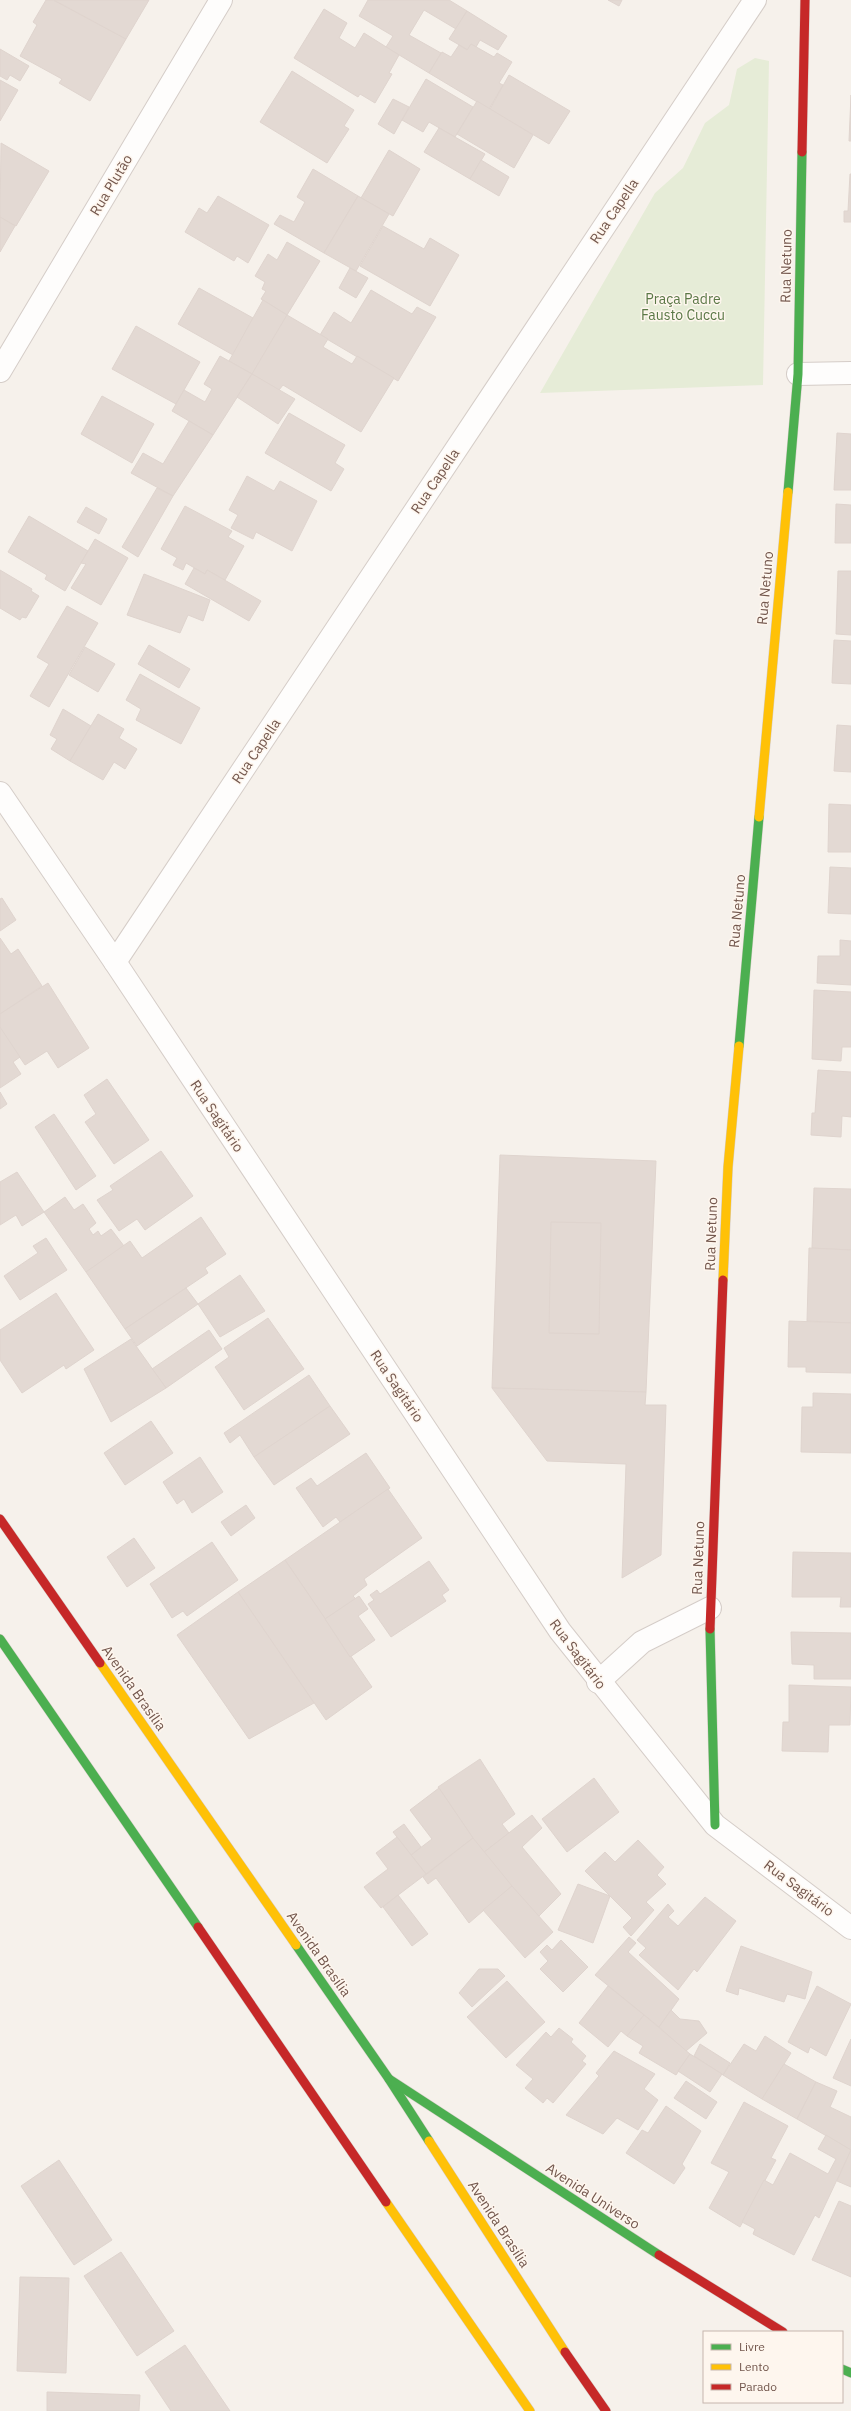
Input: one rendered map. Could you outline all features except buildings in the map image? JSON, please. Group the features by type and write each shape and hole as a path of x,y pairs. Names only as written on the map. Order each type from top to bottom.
{"main road":[{"name":"Rua Netuno","path":"715,1825 710,1608 728,1167 798,374 805,0"},
{"name":"Avenida Brasília","path":"0,1519 389,2079 563,2350 606,2411"},
{"path":"0,1639 530,2411"},
{"name":"Avenida Universo","path":"389,2079 606,2222 781,2331"}],"street":[{"name":"Rua Plutão","path":"0,371 221,0"},
{"name":"Rua Capella","path":"115,962 755,0"},
{"path":"798,374 851,374"},
{"name":"Rua Sagitário","path":"0,793 115,962 560,1631 598,1682 715,1825 851,1928"},
{"path":"598,1682 642,1642 710,1608"}],"green space":[{"name":"Praça Padre Fausto Cuccu","path":"755,58 769,61 763,385 540,393 655,193 683,168 705,123 729,105 737,69"}],"traffic: fast":[{"path":"788,492 798,374 802,152"},
{"path":"739,1046 759,817"},
{"path":"710,1629 715,1825"},
{"path":"0,1639 198,1927"},
{"path":"296,1945 389,2079 429,2141"},
{"path":"389,2079 659,2255"},
{"path":"843,2369 851,2373"}],"traffic: slow":[{"path":"759,817 788,492"},
{"path":"723,1280 728,1167 739,1046"},
{"path":"100,1663 296,1945"},
{"path":"429,2141 565,2352"},
{"path":"386,2202 530,2411"}],"traffic: jam":[{"path":"802,152 805,0"},
{"path":"710,1629 723,1280"},
{"path":"0,1519 100,1663"},
{"path":"198,1927 386,2202"},
{"path":"659,2255 781,2331"},
{"path":"565,2352 606,2411"}]}
